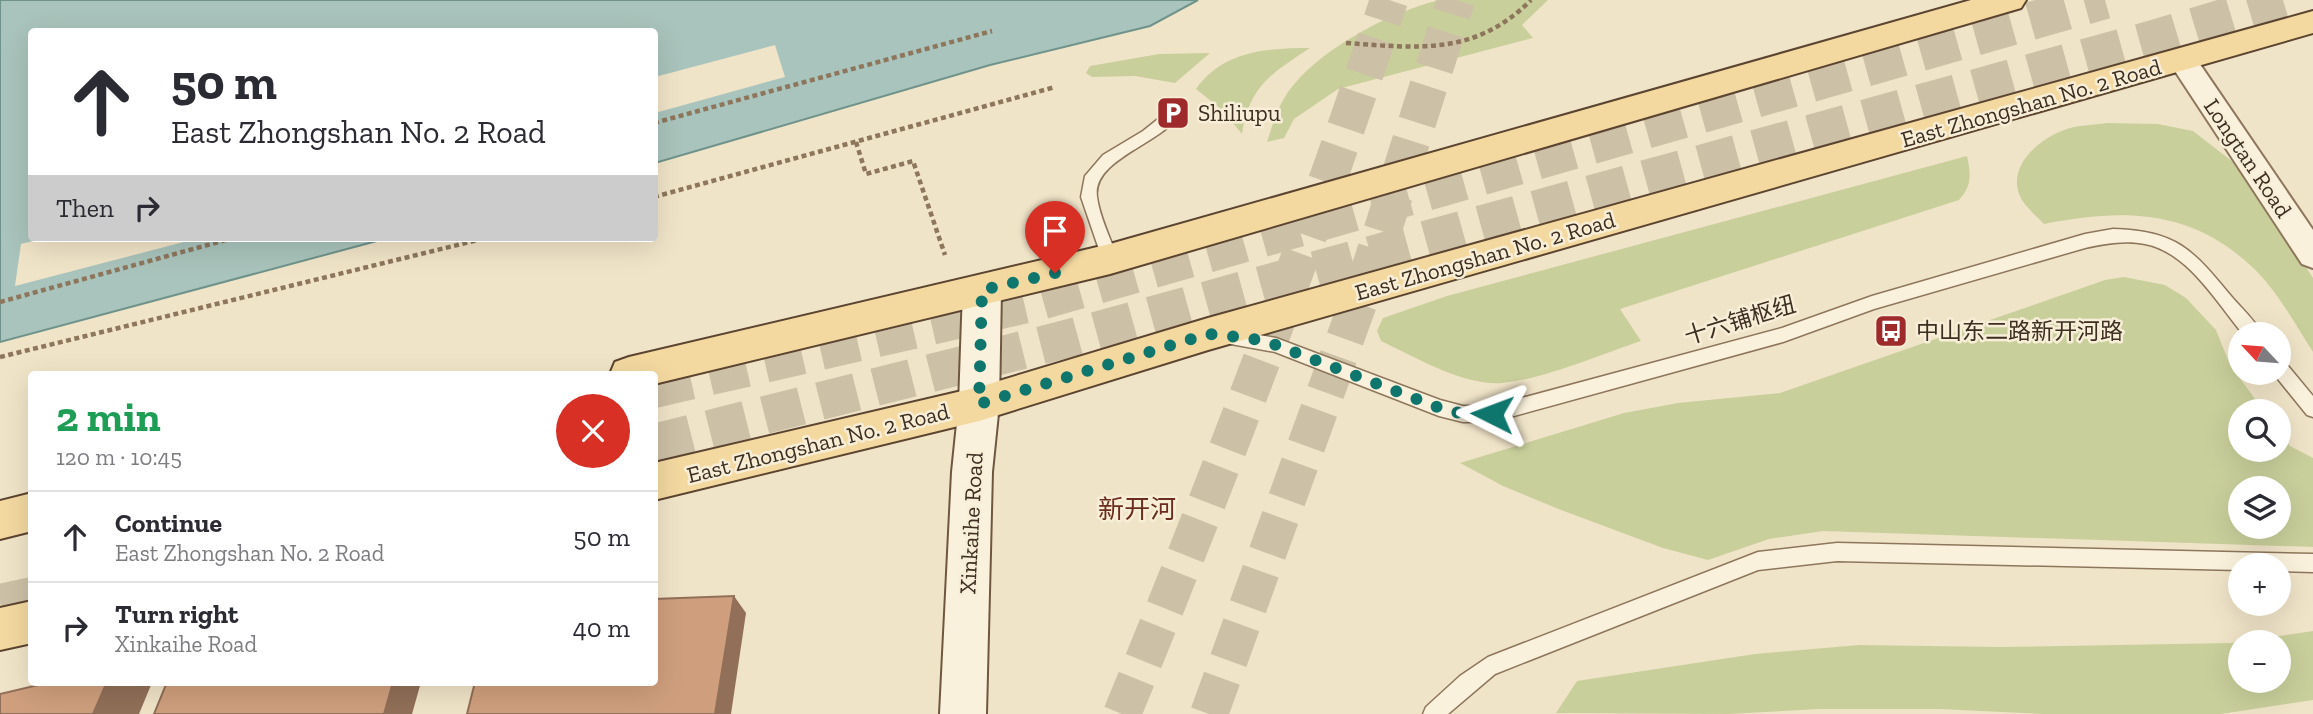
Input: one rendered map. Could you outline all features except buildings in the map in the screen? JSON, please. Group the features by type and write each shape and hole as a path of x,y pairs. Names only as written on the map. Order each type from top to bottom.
{"main road":[{"path":"642,371 1110,259 2010,0"},
{"name":"East Zhongshan No. 2 Road","path":"658,481 979,404 1208,334 2313,22"},
{"name":"Xinkaihe Road","path":"970,706 972,472 979,404 982,290"},
{"path":"0,520 28,513"},
{"path":"0,629 28,623"}],"street":[{"name":"Longtan Road","path":"2182,61 2313,255"}],"lane":[{"path":"1110,259 1089,197 1089,185 1097,171 1113,156 1149,135 1173,113"},
{"name":"十六铺枢纽","path":"1208,334 1250,338 1276,345 1440,408 1463,414 1492,414 1783,335 1872,303 2049,251 2113,236 2145,237 2169,246 2192,261 2242,322"},
{"path":"2291,382 2313,409"},
{"path":"1433,714 1466,682 1488,667 1758,561 1837,552 2313,563"}],"path":[{"path":"1346,43 1426,46 1483,38 1501,29 1521,13 1531,0"},
{"path":"658,122 992,31"},
{"path":"658,196 1055,88"},
{"path":"856,142 866,174 913,161 944,254"},
{"path":"0,302 218,242"},
{"path":"0,357 470,242"}],"green space":[{"path":"1440,0 1548,0 1522,25 1533,38 1338,89 1294,119 1284,138 1267,142 1285,97 1314,65 1354,36 1376,24"},
{"path":"1310,48 1264,82 1250,104 1242,134 1222,110 1196,89 1207,76 1233,59 1262,51"},
{"path":"1210,53 1175,83 1135,76 1092,77 1086,73 1090,66 1159,54"},
{"path":"2107,123 2158,124 2193,131 2242,169 2313,278 2313,352 2284,306 2259,274 2226,246 2202,232 2178,223 2126,215 2044,224 2029,209 2022,200 2017,177 2020,167 2034,148 2064,130"},
{"path":"1967,156 1969,180 1959,200 1620,309 1641,341 1553,372 1502,383 1471,380 1440,369 1381,341 1377,331 1383,318 1447,296"},
{"path":"2124,277 2165,285 2186,298 2216,330 2228,360 2228,385 2245,385 2255,399 2228,399 2228,462 2291,462 2291,447 2313,458 2313,547 1823,531 1769,539 1708,560 1663,548 1561,510 1503,486 1460,463 1624,413 1678,403 1780,393 2105,280"},
{"path":"2313,631 2313,700 2221,714 2043,714 1939,709 1820,709 1728,714 1556,713 1577,681 1755,654 1859,645 1999,647 2228,643 2228,693 2291,693 2291,634"}],"water":[{"path":"0,0 1198,0 1150,26 990,65 658,162 658,28 28,28 28,242 373,242 0,342"}],"pier":[{"path":"775,45 785,77 658,112 658,76"},
{"path":"29,242 184,242 15,286 21,244"}],"tunnel":[{"path":"1122,714 1262,360 1389,0"},
{"path":"1209,714 1370,270 1456,0"},
{"path":"658,388 1040,301 2105,0"},
{"path":"658,442 1070,338 2157,38 2283,0"},
{"path":"0,603 28,597"}],"place":[{"name":"Shiliupu","path":"1173,113"},
{"name":"中山东二路新开河路","path":"1891,331"}],"district":[{"name":"新开河","path":"1137,509"}],"route":[{"path":"1055,273 982,290 979,404 1208,334 1250,338 1276,345 1440,408 1463,414 1492,414"}]}
